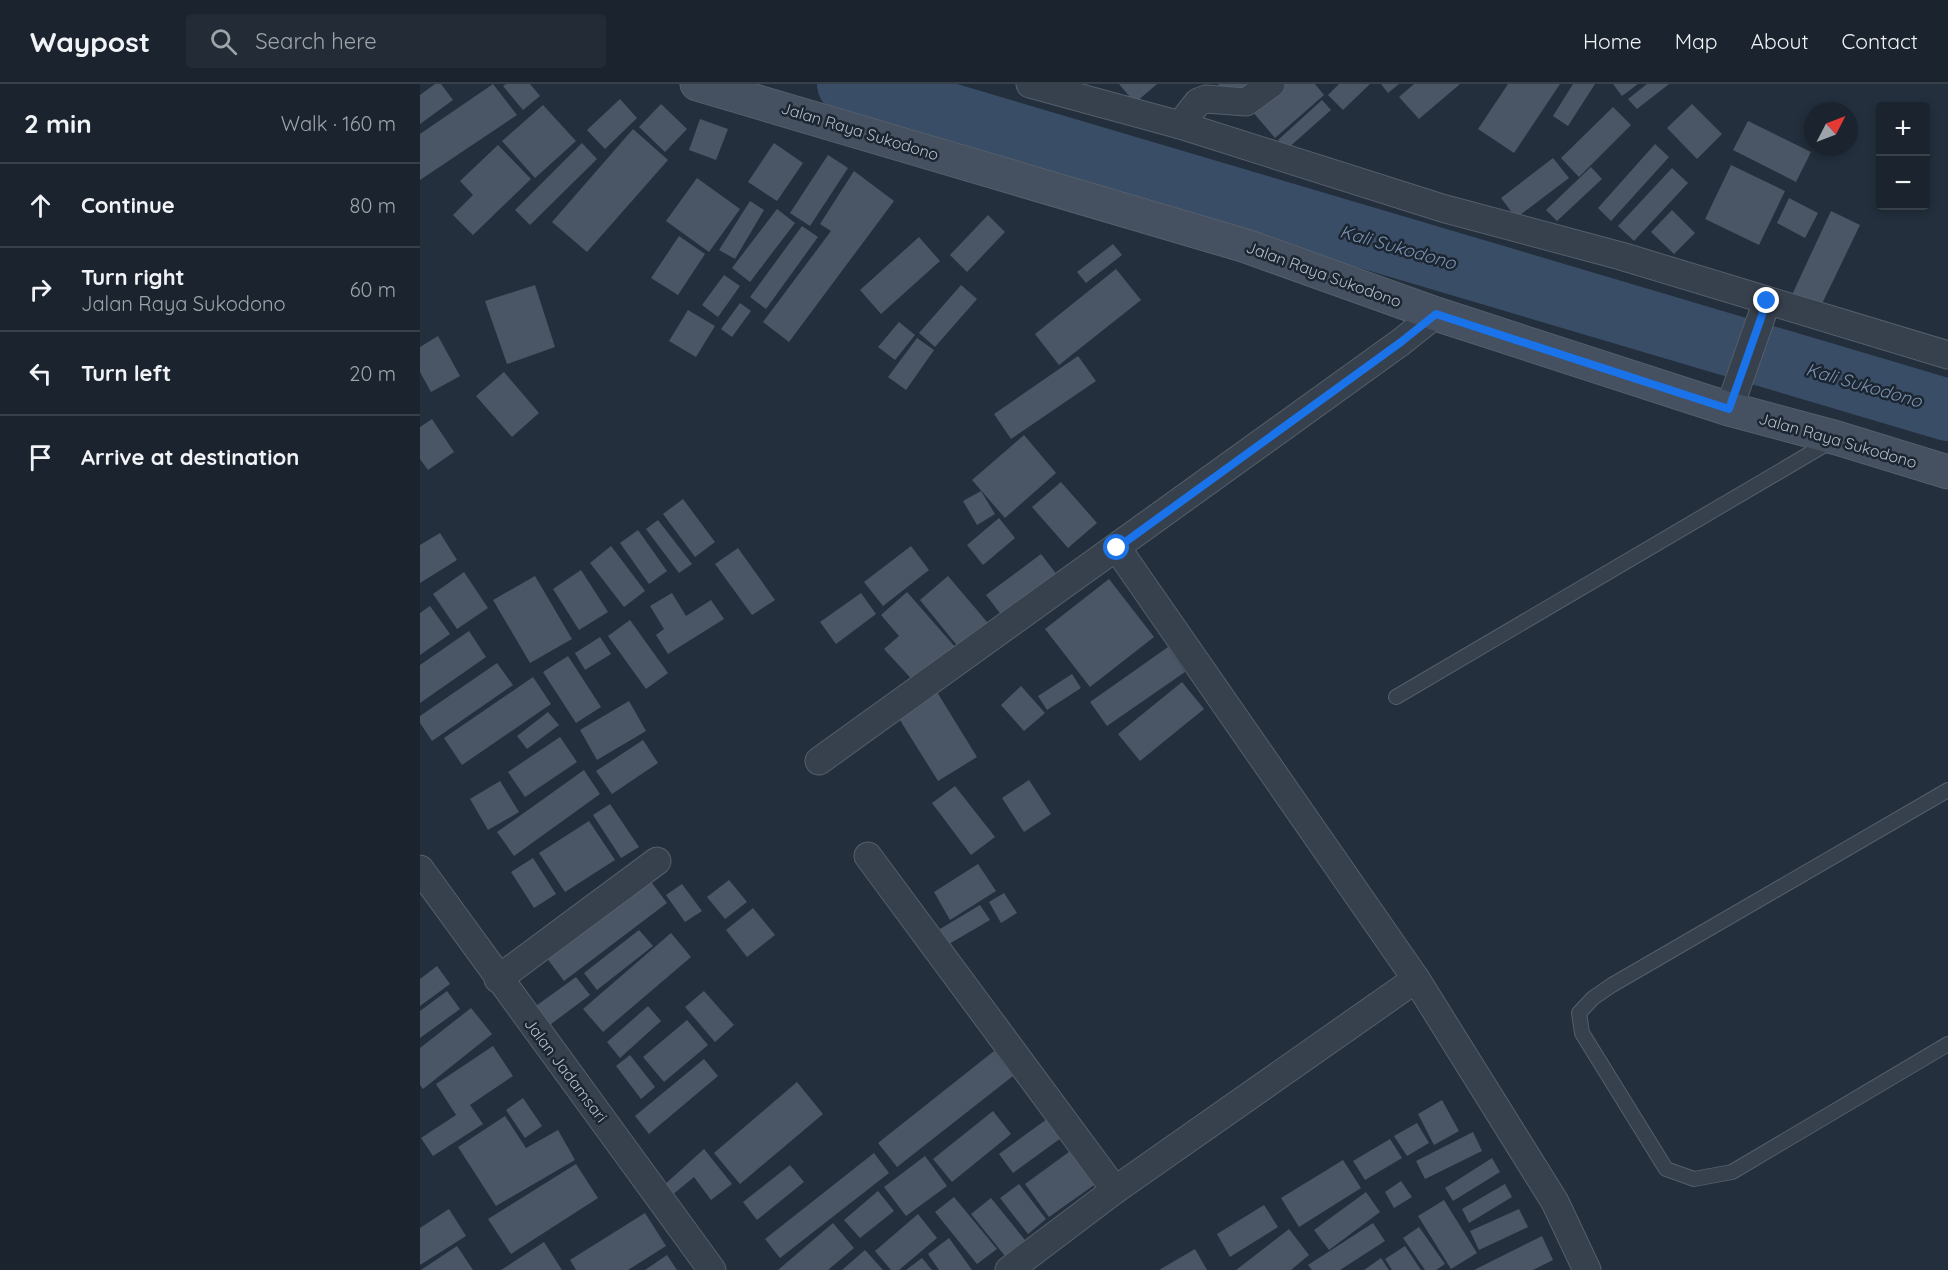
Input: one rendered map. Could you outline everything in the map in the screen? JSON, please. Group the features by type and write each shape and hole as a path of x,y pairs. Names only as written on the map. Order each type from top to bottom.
{"main road":[{"name":"Jalan Raya Sukodono","path":"698,84 737,89 1246,246 1436,314 1729,409 1837,438 1948,472"}],"street":[{"path":"1030,84 1180,125 1442,208 1621,256 1764,310 1948,355"},
{"path":"1180,125 1198,102 1206,99 1246,102 1271,84"},
{"path":"1729,409 1764,310"},
{"path":"819,760 1117,548 1401,342 1436,314"},
{"path":"1117,548 1416,979 1555,1202 1587,1270"},
{"path":"868,856 1115,1190"},
{"path":"498,979 657,861"},
{"name":"Jalan Jadamsari","path":"420,869 712,1270"},
{"path":"1021,1267 1115,1190 1416,979"}],"lane":[{"path":"1395,697 1837,438"},
{"path":"1948,790 1612,985 1593,998 1579,1013 1582,1033 1666,1169 1694,1179 1732,1172 1948,1044"}],"building":[{"path":"435,84 441,84 453,100 420,124 420,95"},
{"path":"493,84 517,115 420,180 420,134"},
{"path":"530,84 540,96 523,110 503,86"},
{"path":"1119,84 1157,84 1135,103"},
{"path":"1218,84 1253,84 1232,101"},
{"path":"1284,84 1315,84 1324,95 1275,138 1252,111"},
{"path":"1339,84 1370,84 1343,110 1328,95"},
{"path":"1381,84 1399,84 1388,93"},
{"path":"1414,84 1460,84 1419,119 1399,97"},
{"path":"1508,84 1560,84 1514,153 1478,129"},
{"path":"1573,84 1595,84 1568,126 1553,116"},
{"path":"1613,84 1638,84 1622,96"},
{"path":"1647,84 1669,84 1637,109 1628,99"},
{"path":"620,99 637,118 605,149 587,130"},
{"path":"1322,100 1331,110 1287,149 1278,140"},
{"path":"661,104 687,129 665,152 639,127"},
{"path":"1692,104 1722,134 1697,159 1667,128"},
{"path":"543,105 576,141 535,178 502,141"},
{"path":"1613,107 1631,125 1579,177 1561,158"},
{"path":"700,119 728,129 716,160 689,150"},
{"path":"1748,121 1804,149 1804,156 1809,156 1796,182 1733,150"},
{"path":"633,129 668,160 587,252 552,222"},
{"path":"582,143 597,159 530,225 515,210"},
{"path":"774,143 803,163 777,201 748,182"},
{"path":"1655,144 1669,157 1611,221 1598,208"},
{"path":"498,145 531,179 473,235 453,215 473,195 460,181"},
{"path":"828,155 848,168 810,226 790,213"},
{"path":"1553,158 1569,178 1516,218 1501,198"},
{"path":"1731,165 1785,191 1759,245 1705,219"},
{"path":"1591,167 1602,179 1557,221 1546,210"},
{"path":"1672,168 1688,183 1634,241 1618,226"},
{"path":"854,171 894,201 789,342 763,322 831,231 820,224"},
{"path":"697,178 740,209 709,252 666,221"},
{"path":"1789,198 1818,213 1805,238 1777,223"},
{"path":"750,201 764,210 735,259 719,250"},
{"path":"777,209 795,223 750,282 732,268"},
{"path":"1672,210 1695,233 1674,254 1651,232"},
{"path":"1831,211 1860,225 1818,312 1790,299"},
{"path":"988,215 1005,232 967,272 950,255"},
{"path":"802,226 818,237 766,309 750,297"},
{"path":"679,236 705,254 678,295 651,278"},
{"path":"919,237 940,261 881,314 860,290"},
{"path":"1113,244 1122,255 1086,283 1077,272"},
{"path":"1116,269 1141,300 1059,365 1035,334"},
{"path":"724,275 740,286 718,317 702,305"},
{"path":"535,285 555,347 507,364 485,301"},
{"path":"961,285 977,299 935,347 919,333"},
{"path":"740,303 751,311 732,337 721,329"},
{"path":"688,310 715,326 696,357 669,341"},
{"path":"899,322 915,335 895,360 878,347"},
{"path":"438,336 460,376 431,392 420,372 420,347"},
{"path":"917,338 934,350 906,390 888,377"},
{"path":"1078,356 1096,381 1011,439 994,414"},
{"path":"504,372 539,413 512,437 476,396"},
{"path":"432,419 454,452 428,470 420,459 420,427"},
{"path":"1024,435 1056,473 1005,518 972,480"},
{"path":"1061,482 1097,523 1068,548 1032,507"},
{"path":"981,491 995,514 977,525 963,501"},
{"path":"683,499 715,542 695,557 663,514"},
{"path":"999,518 1015,538 983,565 967,545"},
{"path":"658,520 692,564 679,573 646,529"},
{"path":"638,530 667,571 649,584 620,543"},
{"path":"440,533 457,560 420,583 420,545"},
{"path":"611,546 645,591 624,607 590,563"},
{"path":"911,546 929,570 883,606 864,582"},
{"path":"738,548 775,600 752,615 715,564"},
{"path":"1041,554 1061,580 1006,621 986,595"},
{"path":"581,570 608,612 579,630 553,589"},
{"path":"464,572 488,608 457,629 433,594"},
{"path":"535,576 572,639 530,663 493,600"},
{"path":"948,576 993,629 964,654 920,600"},
{"path":"1109,579 1154,637 1090,687 1045,629"},
{"path":"907,592 956,648 918,686 884,649 899,636 881,615"},
{"path":"672,593 686,616 711,600 724,619 668,654 656,635 664,629 650,606"},
{"path":"861,593 876,614 836,644 820,622"},
{"path":"430,606 450,634 420,655 420,613"},
{"path":"630,620 668,673 646,689 608,636"},
{"path":"469,631 486,657 420,703 420,665"},
{"path":"600,637 611,654 585,670 575,653"},
{"path":"1168,647 1185,672 1107,726 1090,702"},
{"path":"568,656 601,707 576,723 543,672"},
{"path":"497,663 513,685 432,741 420,723 420,716"},
{"path":"1072,674 1081,688 1047,710 1038,696"},
{"path":"533,677 551,704 462,765 444,738"},
{"path":"1182,682 1204,709 1140,761 1118,734"},
{"path":"1021,686 1045,713 1024,731 1001,705"},
{"path":"937,692 977,757 938,781 898,717"},
{"path":"629,701 646,731 597,760 580,730"},
{"path":"548,712 559,725 527,749 517,736"},
{"path":"560,737 577,762 525,797 508,772"},
{"path":"643,740 658,763 612,794 596,771"},
{"path":"584,770 600,794 514,856 497,832"},
{"path":"1029,780 1051,814 1024,832 1002,798"},
{"path":"500,781 519,812 488,830 470,799"},
{"path":"955,786 995,837 971,855 932,803"},
{"path":"610,804 639,847 621,858 593,815"},
{"path":"589,821 615,860 565,892 539,853"},
{"path":"533,858 556,894 534,908 511,872"},
{"path":"978,864 996,891 950,920 934,892"},
{"path":"649,879 667,903 564,981 546,957"},
{"path":"729,880 747,902 725,919 707,897"},
{"path":"682,884 702,911 685,922 666,895"},
{"path":"1004,893 1017,913 1001,923 989,902"},
{"path":"980,905 990,920 949,944 940,929"},
{"path":"753,908 775,935 747,957 726,930"},
{"path":"639,930 653,946 597,990 584,973"},
{"path":"671,933 691,957 603,1032 583,1009"},
{"path":"437,966 450,984 420,1006 420,979"},
{"path":"576,977 590,995 547,1027 533,1008"},
{"path":"447,991 460,1009 420,1038 420,1011"},
{"path":"704,991 734,1025 715,1042 685,1007"},
{"path":"648,1006 661,1021 620,1058 607,1042"},
{"path":"471,1008 492,1034 423,1089 420,1085 420,1048"},
{"path":"687,1020 708,1045 664,1082 643,1057"},
{"path":"493,1046 513,1076 470,1105 483,1124 433,1156 421,1138 456,1115 436,1084"},
{"path":"994,1051 1013,1076 897,1167 878,1143"},
{"path":"630,1055 655,1087 641,1099 616,1066"},
{"path":"704,1059 718,1076 649,1134 635,1116"},
{"path":"797,1082 823,1114 740,1184 714,1153"},
{"path":"523,1098 542,1126 525,1138 506,1110"},
{"path":"1442,1100 1459,1131 1434,1145 1418,1114"},
{"path":"993,1111 1011,1134 952,1182 933,1159"},
{"path":"505,1116 526,1148 558,1130 575,1160 496,1206 458,1147"},
{"path":"1047,1119 1061,1138 1013,1173 999,1154"},
{"path":"1417,1123 1429,1143 1407,1156 1394,1136"},
{"path":"1473,1132 1482,1151 1425,1179 1416,1161"},
{"path":"1390,1139 1402,1158 1365,1180 1353,1161"},
{"path":"704,1149 732,1184 711,1200 694,1177 671,1196 663,1186"},
{"path":"1073,1149 1097,1183 1049,1217 1025,1184"},
{"path":"874,1153 889,1173 780,1258 765,1239"},
{"path":"925,1156 947,1186 906,1216 884,1187"},
{"path":"1492,1158 1500,1172 1453,1201 1445,1188"},
{"path":"1343,1160 1361,1188 1299,1227 1281,1198"},
{"path":"576,1164 598,1198 511,1254 488,1219"},
{"path":"790,1165 804,1182 757,1220 743,1202"},
{"path":"1401,1181 1412,1197 1394,1208 1385,1192"},
{"path":"1019,1184 1046,1219 1028,1234 1000,1198"},
{"path":"1505,1184 1512,1197 1469,1223 1462,1209"},
{"path":"878,1191 894,1211 860,1238 844,1220"},
{"path":"1366,1192 1380,1212 1329,1250 1314,1230"},
{"path":"954,1197 997,1249 977,1264 935,1212"},
{"path":"991,1198 1025,1240 1005,1256 971,1214"},
{"path":"1444,1200 1477,1253 1451,1269 1418,1216"},
{"path":"1264,1205 1278,1227 1230,1257 1217,1234"},
{"path":"449,1209 466,1236 420,1265 420,1228"},
{"path":"1519,1209 1528,1227 1479,1250 1470,1231"},
{"path":"645,1213 666,1246 628,1270 576,1270 570,1260"},
{"path":"918,1214 937,1238 899,1270 891,1270 875,1251"},
{"path":"833,1223 854,1248 828,1270 778,1270"},
{"path":"1373,1223 1385,1241 1340,1270 1312,1270 1308,1265"},
{"path":"1419,1227 1445,1264 1436,1270 1425,1270 1403,1238"},
{"path":"1289,1229 1309,1255 1291,1270 1236,1270"},
{"path":"1542,1236 1553,1260 1533,1270 1474,1270"},
{"path":"949,1238 972,1270 939,1270 928,1254"},
{"path":"544,1242 562,1270 501,1270"},
{"path":"457,1246 473,1270 421,1270"},
{"path":"1405,1246 1421,1270 1392,1270 1385,1259"},
{"path":"1195,1249 1207,1270 1159,1270"},
{"path":"865,1250 883,1270 842,1270"},
{"path":"667,1255 677,1270 645,1270"},
{"path":"922,1258 932,1270 906,1270"},
{"path":"1381,1258 1389,1270 1364,1270"}],"waterway":[{"name":"Kali Sukodono","path":"848,84 1948,410"}],"route":[{"path":"1117,548 1401,342 1436,314 1729,409 1767,301"}]}
